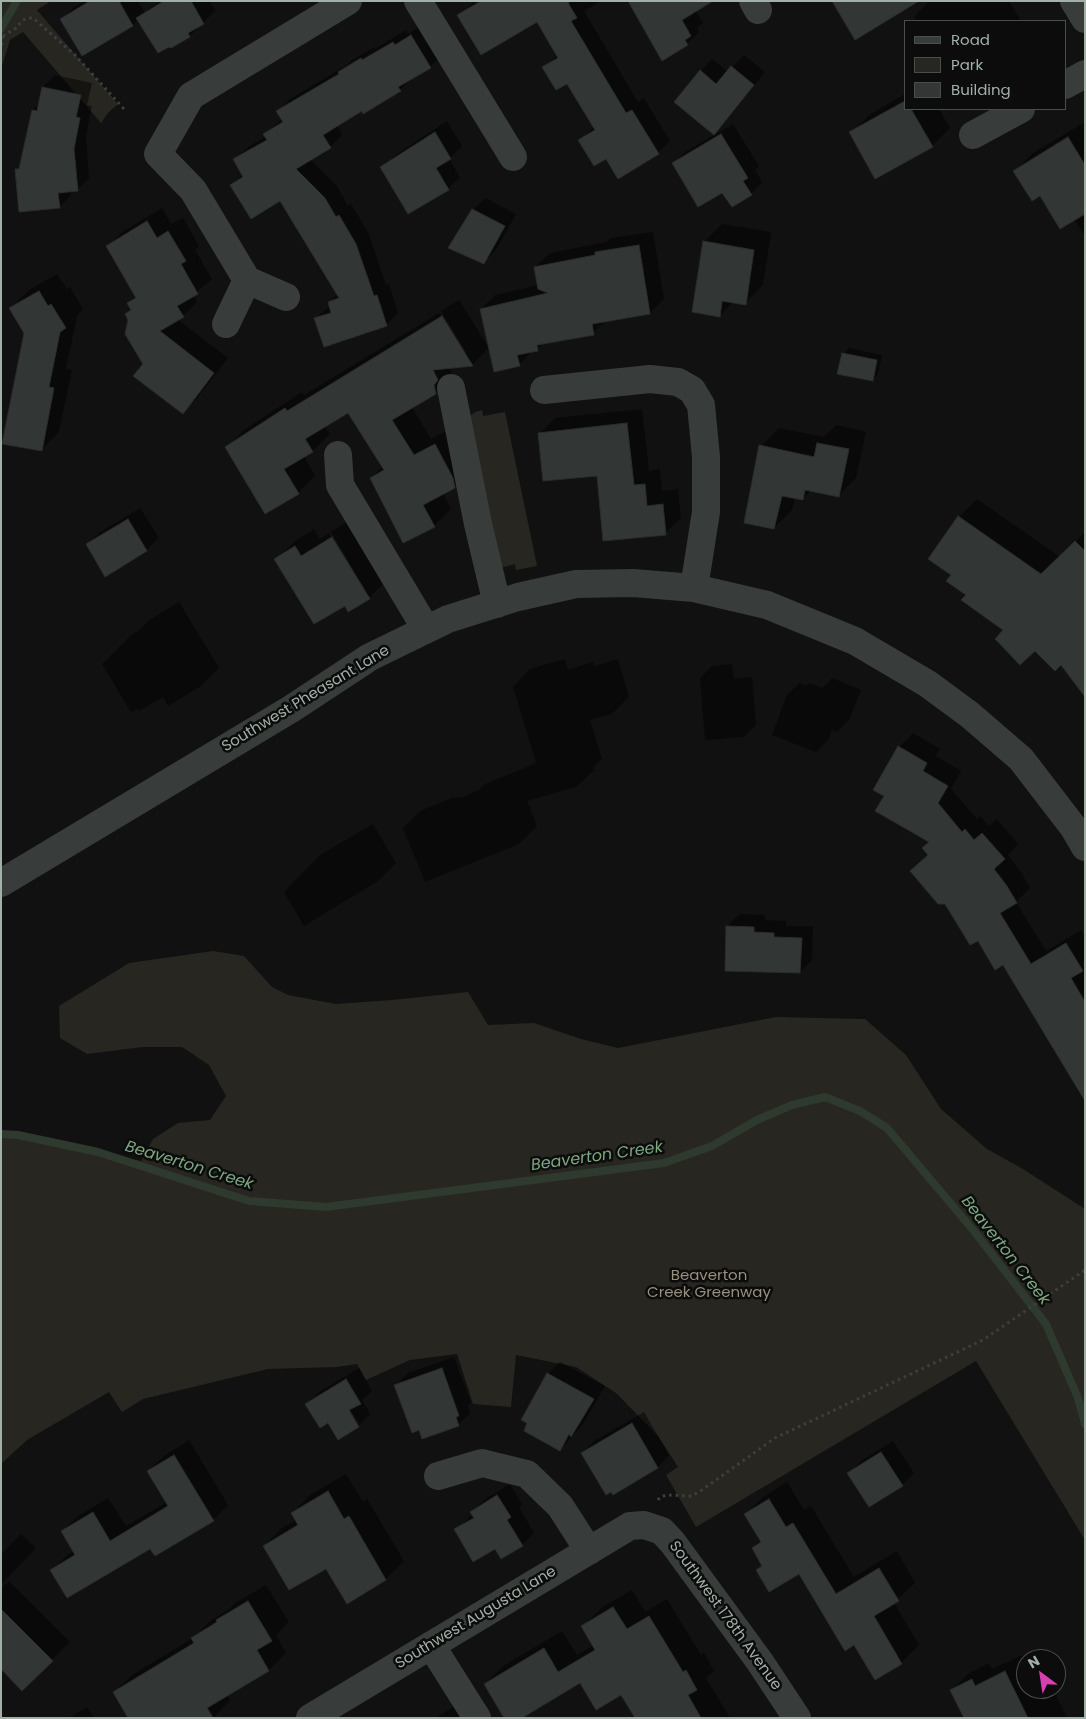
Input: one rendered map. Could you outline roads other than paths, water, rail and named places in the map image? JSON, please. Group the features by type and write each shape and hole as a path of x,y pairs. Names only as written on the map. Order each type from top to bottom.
{"street":[{"path":"286,297 248,280 193,190 158,154 191,96 348,1"},
{"path":"418,1 513,157"},
{"path":"1074,1 1085,19"},
{"path":"1066,84 1085,74"},
{"path":"973,135 1019,110"},
{"path":"226,324 248,280"},
{"path":"544,390 650,379 678,382 692,390 701,405 706,457 706,512 694,588"},
{"path":"451,388 496,604"},
{"path":"338,455 340,486 426,629"},
{"name":"Southwest Pheasant Lane","path":"1,883 291,709 370,657 448,618 518,597 576,584 633,583 694,588 767,604 855,641 928,684 970,715 1021,759 1074,828 1085,846"},
{"path":"438,1476 482,1463 527,1474 560,1506 589,1551"},
{"name":"Southwest Augusta Lane","path":"310,1718 630,1526 644,1525"},
{"name":"Southwest 178th Avenue","path":"644,1525 662,1532 673,1543 760,1662 797,1718"},
{"path":"431,1645 477,1718"}],"waterway":[{"path":"1,28 17,1"},
{"name":"Beaverton Creek","path":"1,1134 18,1135 98,1152 249,1201 326,1207 664,1163 712,1146 757,1120 792,1105 825,1097 860,1111 887,1128 974,1231 1046,1324 1078,1398 1085,1424"}],"park label":[{"name":"Beaverton Creek Greenway","path":"709,1284"}]}
